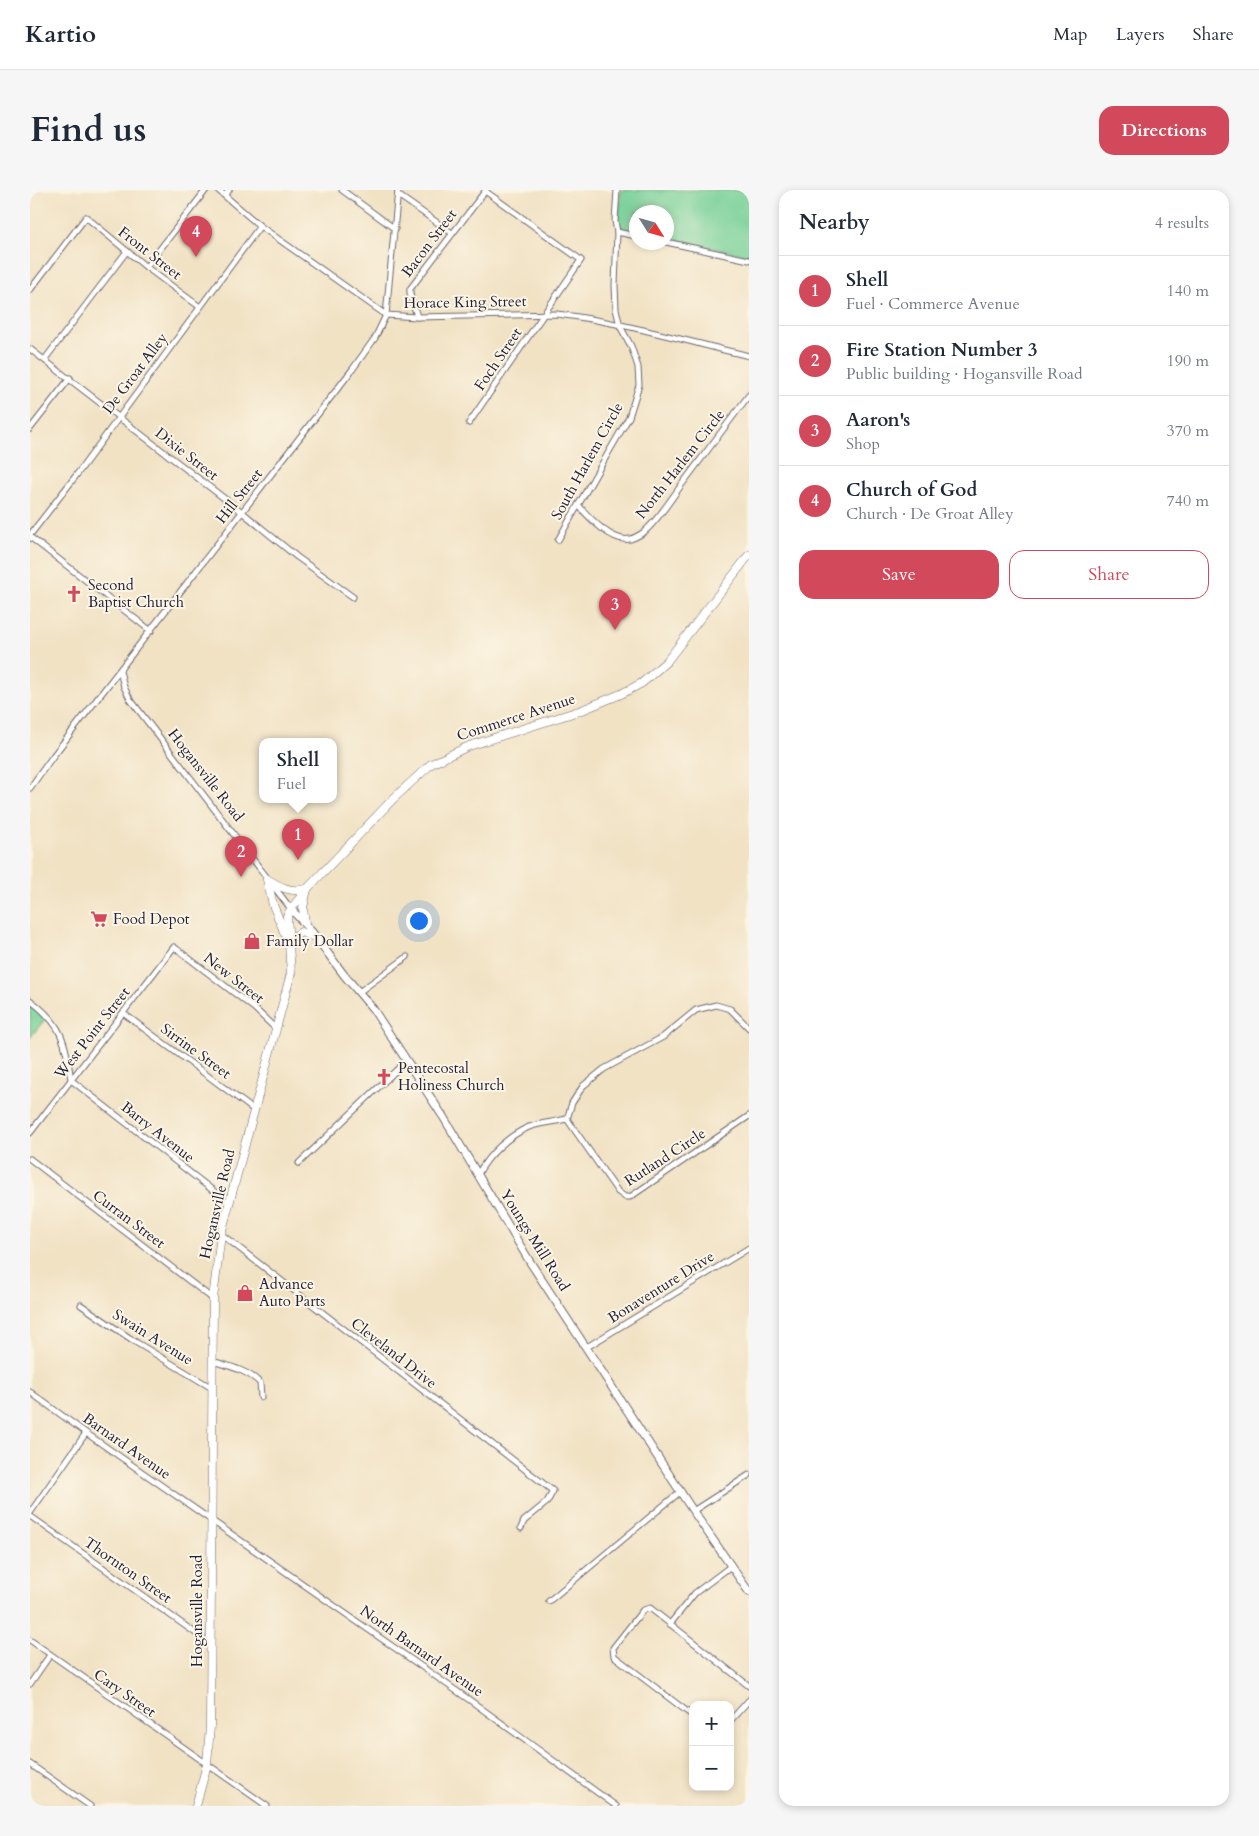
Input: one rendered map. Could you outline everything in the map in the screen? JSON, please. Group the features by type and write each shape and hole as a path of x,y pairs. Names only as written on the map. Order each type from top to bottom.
{"main road":[{"name":"Commerce Avenue","path":"291,909 307,889 393,799 431,764 469,746 582,710 642,683 667,661 749,555"},
{"path":"267,879 290,890 299,891 307,889 304,908 305,924"},
{"path":"267,879 273,905 289,943"},
{"name":"Hogansville Road","path":"196,1806 207,1764 210,1726 213,1299 221,1234 291,973 287,916 291,909"},
{"path":"289,943 292,938 301,932 317,938"}],"street":[{"path":"146,267 206,190"},
{"name":"Horace King Street","path":"218,190 260,226 386,315 416,317 544,314 578,317 749,356"},
{"path":"225,196 229,190"},
{"path":"342,190 395,229"},
{"name":"Bacon Street","path":"416,317 415,306 409,295 410,288 486,190"},
{"name":"Foch Street","path":"469,423 581,260 486,190"},
{"name":"South Harlem Circle","path":"558,540 629,417 639,385 638,367 631,346 620,326 616,309 617,232 615,221 617,190"},
{"path":"398,192 452,233"},
{"name":"Hill Street","path":"30,788 375,338 386,315 398,192"},
{"name":"Front Street","path":"30,290 86,217 146,267 200,307"},
{"name":"De Groat Alley","path":"30,536 260,226"},
{"path":"617,232 629,235"},
{"path":"674,244 749,260"},
{"path":"44,359 127,251"},
{"name":"Dixie Street","path":"30,349 242,512 290,552 353,597"},
{"path":"30,429 70,378"},
{"name":"North Harlem Circle","path":"578,504 596,523 610,534 623,539 630,539 644,532 749,395"},
{"path":"30,536 150,631"},
{"name":"Hogansville Road","path":"120,671 124,687 130,699 291,909"},
{"name":"Youngs Mill Road","path":"291,909 317,938 373,1009 478,1174 530,1262 693,1511 749,1592"},
{"name":"New Street","path":"174,947 254,1008 276,1029"},
{"name":"West Point Street","path":"30,1133 174,947"},
{"path":"358,992 407,957"},
{"path":"30,1000 46,1012 61,1034 66,1047 71,1080"},
{"path":"478,1174 483,1165 503,1143 528,1127 567,1119 572,1103 583,1086 604,1069 663,1037 696,1010 716,1005 737,1014 749,1028"},
{"name":"Sirrine Street","path":"123,1013 254,1110"},
{"path":"299,1163 406,1061"},
{"name":"Barry Avenue","path":"71,1080 229,1203"},
{"name":"Rutland Circle","path":"567,1119 618,1192 630,1197 749,1116"},
{"name":"Curran Street","path":"30,1159 213,1299"},
{"name":"Cleveland Drive","path":"221,1234 552,1491 546,1502 524,1521 520,1528"},
{"name":"Bonaventure Drive","path":"586,1348 749,1248"},
{"name":"Swain Avenue","path":"81,1305 137,1343 212,1388"},
{"path":"212,1360 246,1372 256,1378 260,1383 261,1397"},
{"name":"Barnard Avenue","path":"30,1392 211,1520"},
{"path":"30,1514 86,1433"},
{"path":"693,1511 749,1475"},
{"path":"549,1601 681,1491"},
{"name":"Thornton Street","path":"30,1514 211,1644"},
{"name":"North Barnard Avenue","path":"211,1520 471,1701 616,1806"},
{"path":"670,1624 695,1593 731,1566"},
{"path":"689,1713 614,1656 613,1648 643,1610 650,1608 749,1686"},
{"name":"Cary Street","path":"30,1640 267,1806"},
{"path":"30,1684 50,1655"},
{"path":"734,1717 749,1700"},
{"path":"30,1764 90,1806"}],"green space":[{"path":"621,190 749,190 749,256 674,240 674,205 629,205 629,230 621,228 618,222"},
{"path":"30,1006 46,1018 30,1038"}],"place":[{"name":"Church of God","path":"196,257"},
{"name":"Second Baptist Church","path":"74,594"},
{"name":"Aaron's","path":"615,630"},
{"name":"Shell","path":"298,860"},
{"name":"Fire Station Number 3","path":"241,877"},
{"name":"Food Depot","path":"99,919"},
{"name":"Family Dollar","path":"252,941"},
{"name":"Pentecostal Holiness Church","path":"384,1077"},
{"name":"Advance Auto Parts","path":"245,1293"}]}
